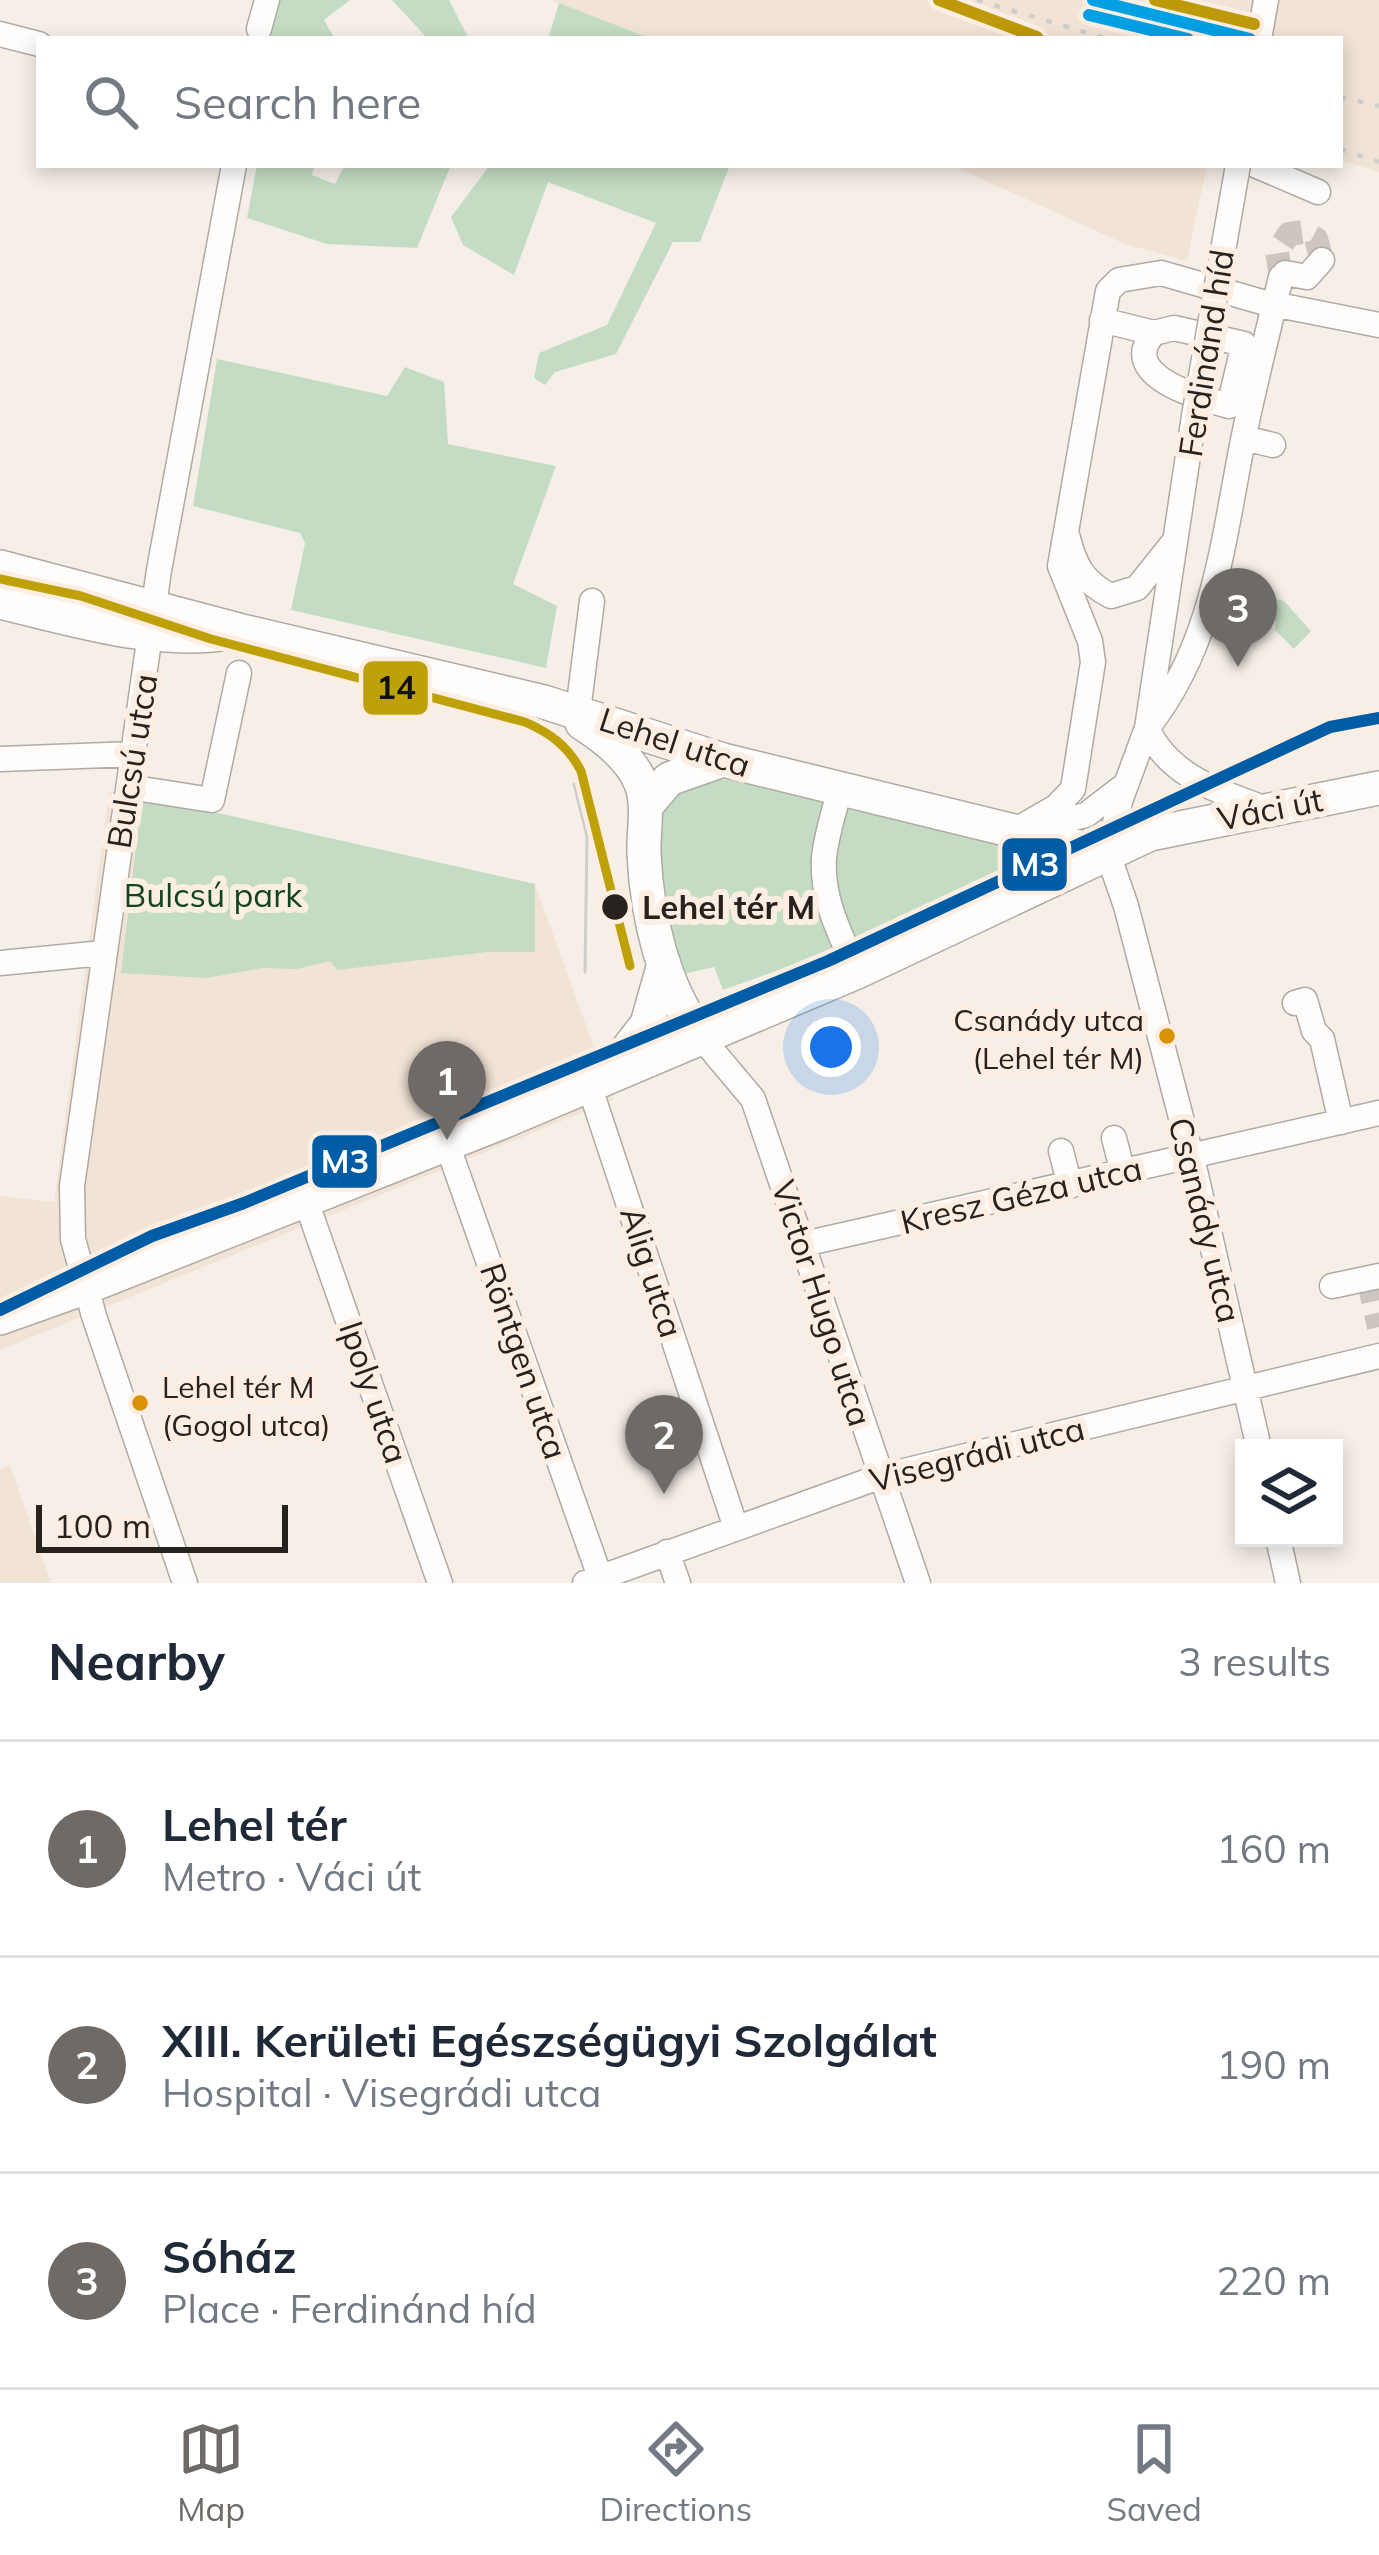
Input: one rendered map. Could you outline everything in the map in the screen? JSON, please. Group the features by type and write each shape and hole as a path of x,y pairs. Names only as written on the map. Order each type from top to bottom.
{"main road":[{"name":"Lehel utca","path":"0,568 153,621"},
{"name":"Lehel utca","path":"0,602 242,631 544,702 723,760 1108,854"},
{"path":"544,702 608,741 632,769 646,806 647,882 664,963 681,1007 701,1037"},
{"path":"646,806 669,779 723,760"},
{"name":"Váci út","path":"0,1318 306,1201 597,1082 856,972 1170,827 1379,788"},
{"name":"Váci út","path":"597,1082 634,1045 647,1024 664,963"}],"street":[{"path":"259,29 267,0"},
{"path":"1260,36 1266,0"},
{"path":"0,34 36,43"},
{"name":"Bulcsú utca","path":"185,1583 73,1239 72,1186 203,281 233,168"},
{"name":"Ferdinánd híd","path":"1108,854 1114,817 1147,728 1237,168"},
{"path":"1262,168 1318,192"},
{"name":"Ferdinánd híd","path":"1147,728 1168,701 1210,611 1268,303 1283,275 1307,277 1322,260"},
{"path":"1014,831 1056,807 1073,789 1093,662 1090,641 1060,566 1132,331 1108,291 1119,280 1136,278 1232,305 1268,303 1379,325"},
{"path":"1244,438 1274,445"},
{"path":"1068,538 1082,575 1112,596 1137,589 1175,542"},
{"path":"578,711 592,602"},
{"path":"129,787 212,800 239,673"},
{"path":"1147,728 1159,750 1180,771 1266,809"},
{"path":"0,759 47,748 134,754"},
{"path":"1014,831 1086,815 1127,783"},
{"path":"839,791 824,875 830,908 856,972"},
{"name":"Csanády utca","path":"1108,854 1126,906 1257,1439"},
{"path":"0,963 103,953"},
{"path":"1295,1003 1305,1000 1307,1027 1322,1039 1341,1121"},
{"name":"Victor Hugo utca","path":"701,1037 752,1099 918,1583"},
{"name":"Alig utca","path":"597,1082 736,1528"},
{"name":"Kresz Géza utca","path":"804,1244 1379,1113"},
{"path":"1114,1138 1123,1173"},
{"name":"Röntgen utca","path":"448,1144 593,1580"},
{"path":"1060,1151 1070,1186"},
{"name":"Ipoly utca","path":"306,1201 440,1583"},
{"path":"1332,1286 1379,1276"},
{"name":"Visegrádi utca","path":"593,1580 879,1477 1379,1356"},
{"path":"1280,1547 1288,1583"},
{"path":"668,1552 678,1583"}],"shaded area":[{"path":"551,0 1379,0 1379,172 1343,161 1343,36 644,36"},
{"path":"958,168 1206,168 1187,261 1125,244"},
{"path":"109,791 535,884 613,1100 0,1350 0,1196 54,1202"},
{"path":"10,1465 49,1583 0,1583 0,1469"}],"green space":[{"path":"275,0 350,0 324,20 333,36 270,36"},
{"path":"392,0 449,0 467,36 425,36"},
{"path":"559,3 644,36 549,36"},
{"path":"256,168 314,168 312,175 335,184 343,168 450,168 417,248 327,244 247,218"},
{"path":"488,168 729,168 700,242 673,242 616,354 555,372 545,385 534,378 539,353 607,325 656,223 548,182 514,275 463,245 451,217"},
{"path":"217,359 387,396 405,367 444,382 448,444 556,466 513,584 557,606 546,668 291,610 305,543 300,533 193,506"},
{"path":"1264,596 1284,601 1311,631 1294,649 1262,609"},
{"path":"698,774 1055,848 1058,853 1006,884 723,990 714,967 684,974 663,904 659,804"},
{"name":"Bulcsú park","path":"142,796 535,884 535,952 487,952 337,970 330,961 207,978 121,973"}],"tunnel":[{"path":"1281,277 1277,252 1289,234 1303,232 1316,239 1322,260"},
{"path":"1368,1278 1379,1327"}],"tram line":[{"path":"574,784 587,836 585,972"}],"railway":[{"path":"977,0 1098,36"},
{"path":"1343,98 1379,106"},
{"path":"1343,150 1379,162"}],"transit line":[{"path":"939,0 1034,36"},
{"path":"1093,0 1238,36"},
{"path":"1155,0 1254,24"},
{"path":"1089,15 1176,36"},
{"name":"14","path":"0,579 81,596 211,639 525,722 542,731 564,747 581,771 630,966"},
{"name":"M3","path":"0,1310 152,1236 244,1203 828,961 1330,727 1379,718"}],"place":[{"name":"Sóház","path":"1238,667"},
{"name":"Lehel tér M","path":"615,907"},
{"name":"Csanády utca (Lehel tér M)","path":"1167,1036"},
{"name":"Lehel tér","path":"447,1140"},
{"name":"Lehel tér M (Gogol utca)","path":"140,1403"},
{"name":"XIII. Kerületi Egészségügyi Szolgálat","path":"664,1494"}]}
